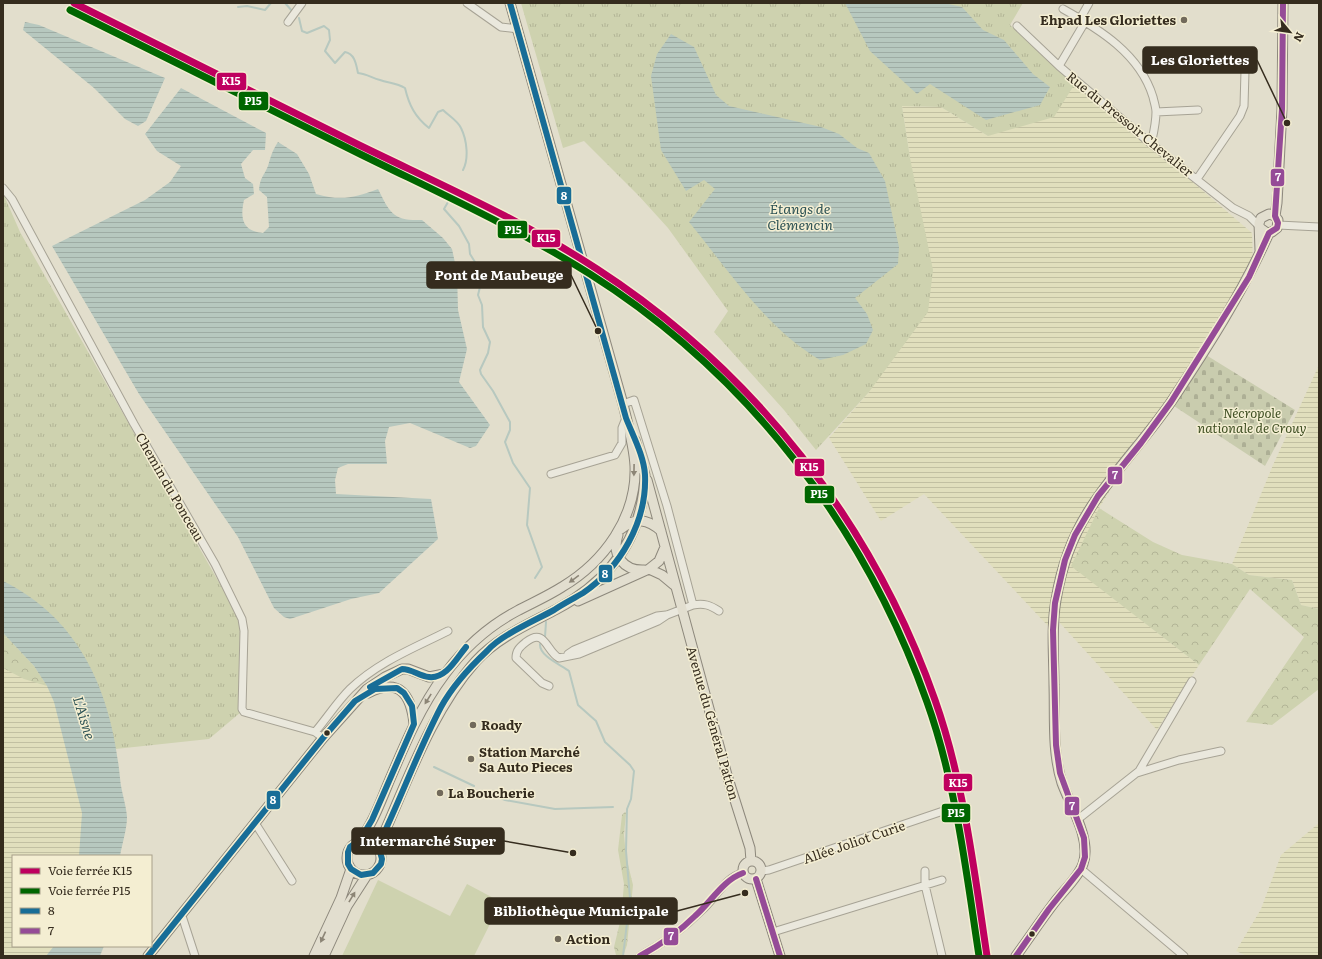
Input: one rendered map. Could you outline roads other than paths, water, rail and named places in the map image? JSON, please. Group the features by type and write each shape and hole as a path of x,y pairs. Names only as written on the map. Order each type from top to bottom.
{"main road":[{"path":"510,3 626,418 635,467 629,506 615,544 619,558 630,568 647,569 662,575 674,585"},
{"path":"1260,252 1260,227 1268,216 1278,185 1283,3"},
{"path":"1260,227 1264,232 1269,233 1275,231 1278,225 1278,220 1268,216"},
{"path":"1016,956 1049,909 1081,869 1085,857 1085,843 1060,773 1056,745 1055,603 1065,560 1075,535 1086,514 1098,496 1141,444 1171,402 1249,277 1269,233"},
{"name":"Avenue du Général Patton","path":"626,418 639,450 665,545 674,585 727,775 750,848 751,861"},
{"path":"379,848 405,785 442,706 453,689 488,649 514,632 584,593 619,558 631,539 638,520 642,504 645,475"},
{"path":"360,840 371,841 379,848 381,853 381,864 373,873 367,875 361,875 351,869 348,864 348,852 350,847 360,840 372,820 414,724 444,674 473,640 499,621 574,579 593,563 628,523 638,520 650,522 661,531"},
{"path":"558,608 596,594 647,569 659,561 663,555 665,545"},
{"path":"148,956 323,738 367,689 378,681 402,669 408,669 429,677 444,674"},
{"path":"355,701 375,689 390,687 397,688 404,693 412,706 414,724"},
{"path":"751,861 757,862 761,871 760,876 756,879 746,878 743,873 743,866 751,861"},
{"path":"314,956 340,898 351,869"},
{"path":"324,956 347,906 367,875"},
{"path":"756,879 780,956"}],"street":[{"path":"288,22 302,3"},
{"path":"467,3 501,27 518,29"},
{"path":"1059,66 1089,3"},
{"path":"1063,9 1107,36 1136,66 1146,80 1156,112 1150,143"},
{"name":"Rue du Pressoir Chevalier","path":"1017,26 1059,66 1150,143 1233,208 1248,216 1260,227"},
{"path":"1197,179 1240,116 1244,106 1245,71"},
{"path":"1156,112 1198,110"},
{"name":"Chemin du Ponceau","path":"3,188 12,199 134,424 215,564 242,619 244,631 242,709 244,712 315,732 323,738"},
{"name":"Rue du Pressoir Chevalier","path":"1248,216 1268,216"},
{"path":"1278,225 1319,228"},
{"path":"623,404 634,400 667,506 693,605"},
{"path":"551,474 615,455 622,443 622,428 626,418"},
{"path":"549,686 542,683 516,658 519,649 532,638 538,637 543,640 559,658 567,656 574,650 657,616 667,615 693,605 710,605 719,611"},
{"path":"315,732 350,690 370,673 383,664 448,631"},
{"path":"1137,773 1192,681"},
{"path":"1077,820 1137,773 1179,760 1221,751"},
{"name":"Allée Joliot Curie","path":"761,871 769,870 946,810"},
{"path":"255,823 292,881"},
{"path":"1081,869 1184,956"},
{"path":"925,871 925,885 942,956"},
{"path":"640,956 683,927 704,909 729,880 743,873"},
{"path":"773,932 942,880"},
{"path":"180,916 183,919 194,956"}],"water":[{"path":"845,3 944,3 962,7 983,30 1004,40 1033,74 1050,87 1040,105 986,120 930,84 917,94 870,51"},
{"path":"25,22 39,25 165,78 146,121 138,126 125,119 94,88 23,30"},
{"name":"Étangs de Clémencin","path":"671,34 694,47 716,95 729,106 821,127 839,134 857,148 869,153 885,181 899,247 898,264 855,298 867,314 873,330 866,344 843,355 820,360 800,347 765,315 749,297 689,222 715,189 704,180 686,191 661,150 651,76 657,54"},
{"path":"181,88 266,133 265,150 253,150 241,164 245,178 253,184 254,194 244,200 242,212 244,222 251,230 263,233 269,227 267,197 259,190 261,179 278,142 297,154 309,174 316,194 347,198 362,195 378,189 386,204 394,214 405,219 422,220 443,238 452,249 457,272 458,310 467,349 459,382 490,425 476,446 470,448 410,423 389,427 385,441 387,464 348,464 338,468 335,480 336,494 431,499 438,539 379,593 351,599 290,619 284,617 274,608 238,537 139,394 52,246 145,200 170,182 181,166 157,151 145,134"},
{"name":"L'Aisne","path":"3,581 30,597 53,617 73,639 88,663 100,689 116,747 127,817 120,855 79,855 82,813 54,702 47,686 34,666 3,633"},
{"path":"53,947 104,947 100,956 46,956"}],"waterway":[{"path":"238,7 247,6 265,10 271,3"},
{"path":"285,3 293,12"},
{"path":"299,18 302,31 307,33 324,26 329,30 330,40 325,51 335,63 345,52 348,53 353,57 358,73 405,88 408,100 413,110 420,120 429,128 438,112 443,110 460,125 466,144 467,155 463,170"},
{"path":"448,202 444,209 459,226 469,244 470,254 483,275 478,295 482,305 483,327 490,342 488,353 480,370 510,422 510,430 505,442 513,463 530,488 527,525 542,567 535,578"},
{"path":"545,637 546,622"},
{"path":"540,644 543,652 551,660 569,671 578,705 596,721 605,742 630,765 634,771 631,799 627,809 626,851 630,898 623,956"},
{"path":"434,767 474,786"},
{"path":"487,792 505,800 555,809 613,807"}],"rail line":[{"name":"K15","path":"74,3 359,145 480,203 569,251 654,310 707,354 757,404 802,456 842,513 878,572 909,635 935,700 954,762 967,826 987,956"},
{"name":"P15","path":"70,10 476,211 562,257 590,274 647,314 701,358 750,407 794,460 835,516 870,575 901,637 927,702 946,764 959,828 979,956"}],"place":[{"name":"Ehpad Les Gloriettes","path":"1184,20"},
{"name":"Les Gloriettes","path":"1287,123"},
{"name":"Pont de Maubeuge","path":"598,331"},
{"name":"Roady","path":"473,725"},
{"name":"Station Marché Sa Auto Pieces","path":"471,759"},
{"name":"La Boucherie","path":"440,793"},
{"name":"Intermarché Super","path":"573,853"},
{"name":"Bibliothèque Municipale","path":"745,893"},
{"name":"Action","path":"558,939"}],"park label":[{"name":"Nécropole nationale de Crouy","path":"1252,420"}]}
